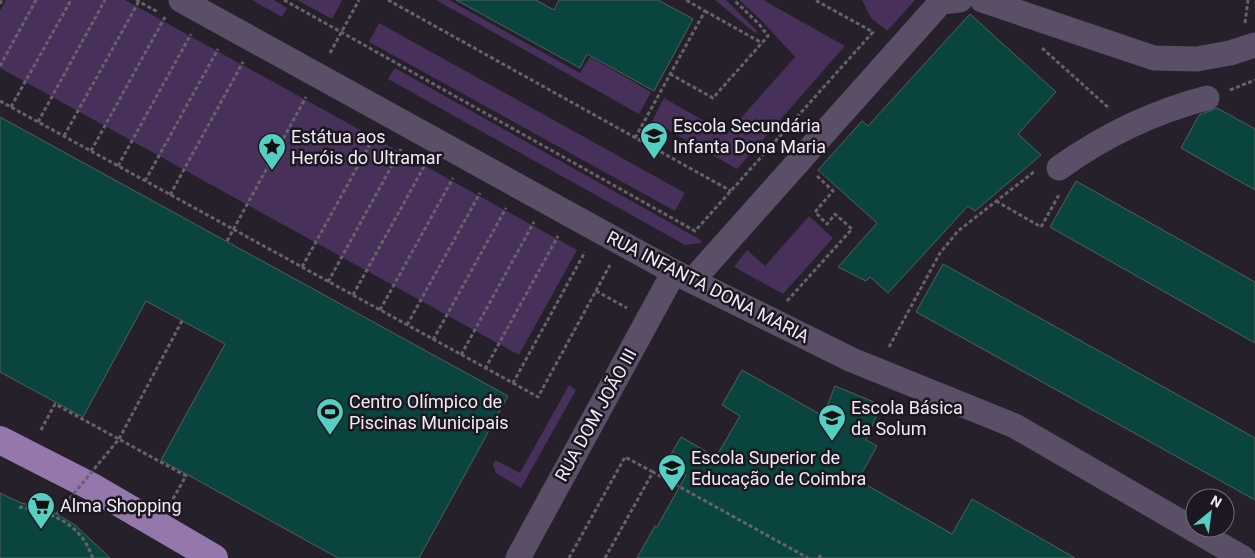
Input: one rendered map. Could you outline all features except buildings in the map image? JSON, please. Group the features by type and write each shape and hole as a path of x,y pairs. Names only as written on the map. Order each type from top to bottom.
{"main road":[{"path":"0,440 94,488 214,558"}],"street":[{"name":"RUA DOM JOÃO III","path":"518,558 683,276 799,161 941,2 960,0"},
{"path":"982,0 1154,58 1197,59 1230,53 1249,38"},
{"name":"RUA INFANTA DONA MARIA","path":"173,12 683,276 852,360 1015,426 1243,558"},
{"path":"1061,179 1085,149 1128,126 1176,106 1217,94"}],"path":[{"path":"0,4 2,0"},
{"path":"0,66 36,0"},
{"path":"11,107 70,0"},
{"path":"38,122 105,0"},
{"path":"284,0 695,231 873,32 815,0"},
{"path":"338,39 359,0"},
{"path":"388,0 731,191"},
{"path":"686,0 762,43"},
{"path":"670,74 712,98 762,43 768,36 759,24 734,0"},
{"path":"1248,0 1249,38"},
{"path":"64,136 138,1 173,12 91,151"},
{"path":"635,138 706,11"},
{"path":"1026,16 1022,30 1128,126"},
{"path":"118,166 192,31 199,35"},
{"path":"145,181 219,46"},
{"path":"170,195 244,60"},
{"path":"1217,94 1255,80"},
{"path":"226,241 307,94 314,98"},
{"path":"0,101 538,397 612,262"},
{"path":"302,268 377,132"},
{"path":"328,282 402,146"},
{"path":"353,295 428,160"},
{"path":"785,304 852,228 836,214 827,224 814,212 833,191 799,161"},
{"path":"448,172 461,179"},
{"path":"380,310 454,175"},
{"path":"996,201 1041,227 1061,179"},
{"path":"407,325 481,190 488,194"},
{"path":"434,340 508,205"},
{"path":"461,355 535,220 528,216"},
{"path":"485,368 560,233"},
{"path":"512,383 587,248"},
{"path":"596,291 634,312"},
{"path":"889,348 911,305"},
{"path":"56,515 119,439 182,321"},
{"path":"28,453 55,404 119,439 186,476 159,525"},
{"path":"569,558 626,457 808,558"},
{"path":"605,558 653,472"},
{"path":"18,507 56,515 72,527 84,540 93,558"},
{"path":"819,558 820,556 824,558"}],"shaded area":[{"path":"6,0 125,0 577,250 519,355 0,68 0,11"},
{"path":"252,0 274,0 287,8 282,17"},
{"path":"297,0 341,0 342,1 332,19"},
{"path":"436,0 449,0 580,73 590,57 651,92 639,114"},
{"path":"715,0 726,0 757,31 755,33"},
{"path":"739,0 763,0 845,46 737,169 652,121 664,98 727,134 795,57 762,21"},
{"path":"862,0 915,0 887,31 871,18"},
{"path":"379,23 685,193 675,211 369,42"},
{"path":"395,68 701,240 701,243 685,245 388,79"},
{"path":"809,216 833,238 783,294 734,267 747,250 765,266"},
{"path":"569,385 576,390 521,488 496,473 493,465 495,460 520,473"}],"place":[{"name":"Escola Secundária Infanta Dona Maria","path":"654,160"},
{"name":"Estátua aos Heróis do Ultramar","path":"272,171"},
{"name":"Centro Olímpico de Piscinas Municipais","path":"330,436"},
{"name":"Escola Básica da Solum","path":"832,442"},
{"name":"Escola Superior de Educação de Coimbra","path":"672,492"},
{"name":"Alma Shopping","path":"41,530"}]}
